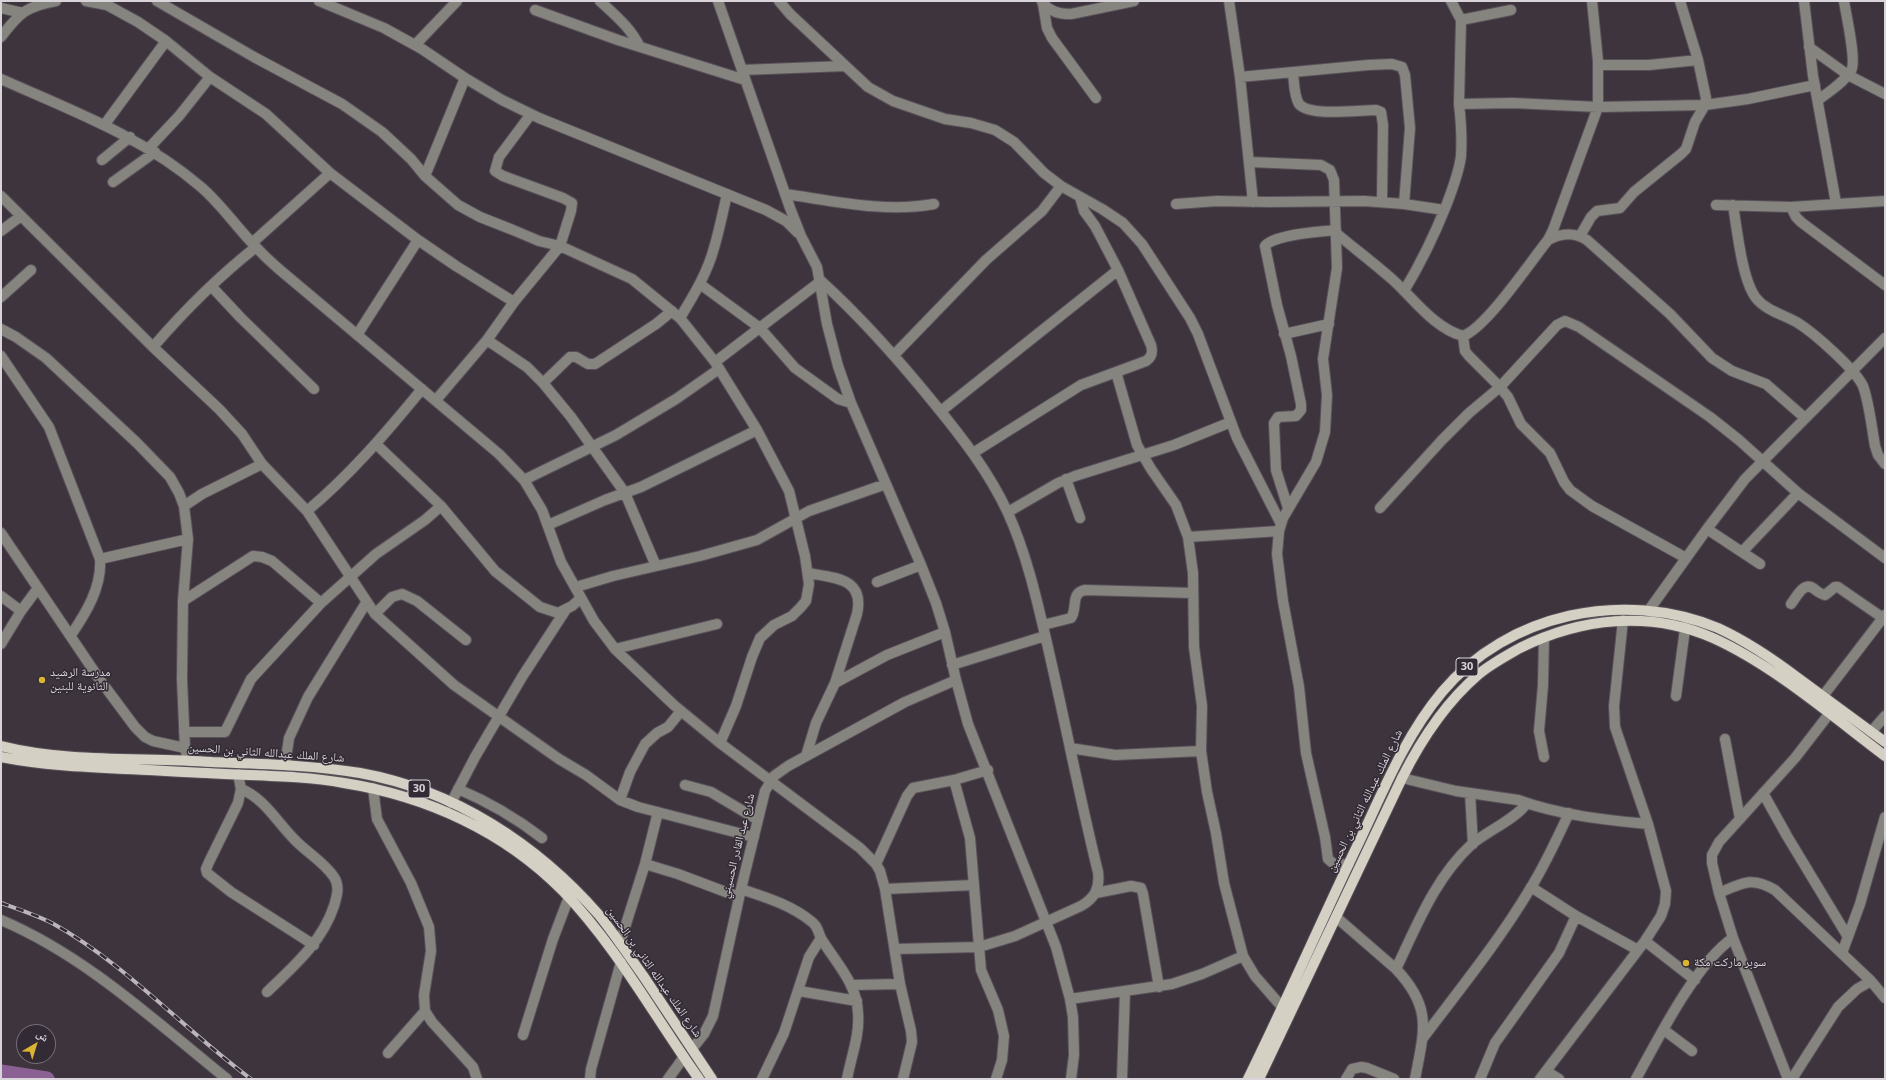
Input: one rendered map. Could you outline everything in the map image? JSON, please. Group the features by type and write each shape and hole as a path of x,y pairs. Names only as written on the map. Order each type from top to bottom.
{"main road":[{"name":"شارع الملك عبدالله الثاني بن الحسين","path":"1259,1079 1278,1029 1282,1007 1348,864 1415,729 1443,691 1469,666 1500,644 1535,627 1564,616 1595,610 1649,610 1670,614 1716,628 1749,645 1794,681 1829,714 1885,756"},
{"name":"شارع الملك عبدالله الثاني بن الحسين","path":"1248,1079 1278,1029 1336,917 1402,778 1427,735 1462,690 1480,673 1500,660 1544,638 1591,624 1623,620 1654,622 1685,629 1731,647 1823,696 1885,742"},
{"name":"شارع الملك عبدالله الثاني بن الحسين","path":"1,746 42,753 286,765 344,771 378,778 422,790 451,803 510,836 553,868 599,915 620,943 712,1079"},
{"name":"شارع الملك عبدالله الثاني بن الحسين","path":"1,757 50,765 319,779 372,788 429,805 479,828 501,841 541,871 588,919 621,962 699,1079"}],"street":[{"path":"1,37 23,13 35,5 56,1"},
{"path":"86,1 109,3 166,41 210,77 266,114 330,173 418,240 456,266 514,302"},
{"path":"157,1 254,58 342,104 387,136 410,159 424,176 458,205 480,217 539,241 560,246 632,279 680,318 717,365 757,430 789,491 808,573 808,593 806,601 792,616 766,632 755,647 736,706 720,744"},
{"path":"320,1 384,28 415,45 502,100 531,114 766,210 786,221 801,236"},
{"path":"415,45 457,1"},
{"path":"600,1 625,23 634,34 640,47"},
{"path":"718,1 785,194 801,236 815,262 821,281 827,324 838,366 851,403 921,565 945,632 952,665 968,724 988,770 1056,947 1070,999 1074,1036 1071,1079"},
{"path":"779,1 868,87 893,101 945,119 971,123 995,130 1014,142 1044,173 1061,186 1102,209 1123,223 1142,244 1190,318 1198,334 1230,422 1280,528"},
{"path":"1042,2 1051,11 1066,14 1134,1"},
{"path":"1229,1 1240,77 1253,202"},
{"path":"1404,290 1420,265 1444,210 1456,176 1460,158 1462,136 1459,104 1461,20 1451,1"},
{"path":"1463,336 1475,328 1490,314 1548,240 1558,220 1598,107 1598,65 1592,1"},
{"path":"1580,236 1591,217 1597,211 1620,208 1634,192 1686,149 1695,122 1705,105 1706,98 1698,60 1680,1"},
{"path":"1803,1 1815,85 1836,203"},
{"path":"1818,100 1852,70 1853,52 1844,1"},
{"path":"1042,2 1047,28 1052,38 1096,98"},
{"path":"1,8 23,13"},
{"path":"535,10 640,47 745,80"},
{"path":"1461,20 1511,10"},
{"path":"105,124 166,41"},
{"path":"1809,48 1848,75 1885,94"},
{"path":"1598,65 1649,64 1698,60"},
{"path":"1240,77 1368,65 1392,64 1404,70 1410,128 1404,204"},
{"path":"742,70 845,66"},
{"path":"1293,73 1296,98 1298,103 1306,109 1327,111 1376,110 1380,112 1384,125 1382,202"},
{"path":"113,182 152,150 210,77"},
{"path":"424,176 465,78"},
{"path":"1,79 105,124 152,150 220,204 254,245 280,270 499,454 524,480 542,510 561,562 594,621 615,649 720,744 860,848 876,864 882,876 885,888 896,949 900,984 912,1031 912,1042 903,1079"},
{"path":"1459,104 1513,103 1598,107 1705,105 1748,99 1815,85"},
{"path":"436,400 487,340 514,302 560,246 572,203 563,198 503,176 495,171 500,157 531,114"},
{"path":"102,160 130,137"},
{"path":"1250,162 1317,164 1327,167 1333,174 1336,232 1336,280 1323,359 1327,409 1323,444 1313,469 1288,508 1280,528 1277,554 1280,580 1299,687 1306,753 1326,837 1328,859 1335,865 1348,864"},
{"path":"153,347 179,317 330,173"},
{"path":"894,355 986,260 1042,211 1061,186"},
{"path":"680,318 700,284 714,249 727,194"},
{"path":"785,194 901,209 934,204"},
{"path":"1,196 153,347 219,409 242,434 262,464 307,512 374,614 454,685 498,717 586,775 620,800 638,807 754,838"},
{"path":"973,453 1062,395 1081,385 1146,361 1152,355 1153,351 1118,270 1095,226 1084,211 1080,197"},
{"path":"1176,204 1217,201 1382,202 1444,210"},
{"path":"1716,205 1791,207 1885,201"},
{"path":"1732,205 1748,282 1756,298 1762,304 1796,321 1811,331 1852,371 1863,388 1875,446 1878,455 1885,464"},
{"path":"1791,207 1796,217 1801,222 1885,285"},
{"path":"1,231 21,216"},
{"path":"1288,508 1276,470 1274,423 1278,418 1296,416 1301,410 1294,370 1277,305 1265,246 1270,242 1286,237 1336,232 1404,290 1438,322 1449,330 1463,336"},
{"path":"1548,240 1566,234 1580,236 1587,240 1670,314 1712,358 1732,371 1766,384 1805,418"},
{"path":"357,335 418,240"},
{"path":"1,297 31,270"},
{"path":"941,411 1118,270"},
{"path":"821,281 851,308 894,355 941,411 973,453 1008,512 1027,566 1043,625 1098,872 1099,881 1096,892 1090,901 1015,936 979,947 896,949"},
{"path":"524,480 592,447 642,420 717,365 760,328 821,281"},
{"path":"700,284 760,328 795,368 838,399 851,403"},
{"path":"212,286 241,318 314,388"},
{"path":"544,383 570,357 576,356 588,364 595,364 656,324 672,311"},
{"path":"1380,508 1442,440 1469,413 1500,387 1557,325 1561,322 1571,322 1710,417 1739,440 1798,493 1885,558"},
{"path":"1284,334 1329,324"},
{"path":"1,329 26,343 46,358 137,443 170,477 180,493 184,506 188,539 184,601 182,679 185,748 188,760"},
{"path":"1463,336 1465,351 1508,397 1521,424 1550,453 1564,482 1570,490 1592,506 1686,558"},
{"path":"1649,610 1707,529 1746,480 1805,418 1885,338"},
{"path":"487,340 527,367 544,383 571,416 625,493 656,566"},
{"path":"1,356 49,427 100,559 101,568 97,586 80,621 71,635"},
{"path":"1116,372 1131,429 1142,456 1176,505 1188,536 1191,552 1194,647 1202,706 1201,751 1224,883 1243,956 1255,976 1282,1007"},
{"path":"307,512 333,489 376,444 422,389"},
{"path":"1008,512 1066,479 1174,445 1230,422"},
{"path":"548,525 661,478 757,430"},
{"path":"376,444 440,506 495,571 540,607 558,613 565,611"},
{"path":"184,506 202,494 262,464"},
{"path":"1066,479 1080,518"},
{"path":"576,587 612,576 700,556 757,540 796,517 816,508 886,484"},
{"path":"1742,552 1798,493"},
{"path":"184,732 225,732 251,679 321,603 376,554 425,520 440,506"},
{"path":"1188,536 1280,528"},
{"path":"1707,529 1760,564"},
{"path":"1,532 100,680 141,733 153,741 185,748"},
{"path":"100,559 188,539"},
{"path":"184,601 253,556 262,557 272,561 321,603"},
{"path":"876,582 921,565"},
{"path":"806,756 816,722 835,683 859,605 858,592 846,582 808,573"},
{"path":"1791,604 1806,587 1809,586 1825,595 1835,587 1838,587 1884,616 1823,696"},
{"path":"1,644 21,611 38,588"},
{"path":"1043,625 1070,618 1075,609 1076,596 1080,591 1193,592"},
{"path":"374,614 392,597 402,594 416,601 466,640"},
{"path":"1,596 21,611"},
{"path":"451,803 498,717 522,677 565,611 581,598"},
{"path":"286,765 289,738 308,697 366,603"},
{"path":"1540,1079 1645,941 1661,916 1666,897 1648,824 1615,727 1614,706 1623,620"},
{"path":"615,649 717,624"},
{"path":"1676,696 1685,629"},
{"path":"835,683 887,656 945,632"},
{"path":"952,665 1045,636"},
{"path":"1544,638 1543,685 1539,731 1544,757"},
{"name":"شارع عبد القادر الحسيني","path":"692,1049 704,1034 713,1016 740,893 765,791 771,781 779,772 806,756 905,702 956,680"},
{"path":"620,800 630,772 645,744 652,737 668,727 682,711"},
{"path":"1788,1079 1733,938 1714,876 1712,855 1719,842 1808,742 1829,714"},
{"path":"1871,732 1885,716"},
{"path":"1725,739 1740,819"},
{"path":"1070,748 1115,755 1201,751"},
{"path":"876,864 910,791 918,786 954,780 988,770"},
{"path":"238,774 241,789 238,803 209,862 206,869 206,874 231,892 314,945"},
{"path":"1402,778 1470,793 1514,799 1526,804 1569,813 1648,824"},
{"path":"954,780 968,828 981,970 998,1010 1004,1036 1002,1060 996,1079"},
{"path":"685,785 712,792 758,820"},
{"path":"372,788 377,819 411,883 429,927 431,951 424,995 425,1011 432,1022 473,1067 477,1079"},
{"path":"241,789 249,792 265,805 294,839 330,872 337,884 338,891 332,911 314,945 267,992"},
{"path":"458,789 494,805 524,824 542,838"},
{"path":"1470,793 1473,844"},
{"path":"1763,793 1848,937"},
{"path":"1396,969 1434,891 1452,866 1473,844 1519,812 1526,804"},
{"path":"620,943 645,864 658,812"},
{"path":"1423,1038 1502,932 1531,887 1569,813"},
{"path":"1842,953 1873,862 1885,817"},
{"path":"645,864 740,893 771,899 816,924 821,938 852,985 857,1001 858,1025 847,1079"},
{"path":"1719,893 1743,882 1752,881 1767,885 1784,897 1871,980 1885,998"},
{"path":"885,888 974,885"},
{"path":"1096,892 1131,886 1141,888 1159,988"},
{"path":"1531,887 1576,916 1638,950"},
{"path":"523,1035 553,939 569,898"},
{"path":"1480,1079 1495,1043 1559,953 1576,916"},
{"path":"1336,917 1396,969 1412,988 1420,1004 1424,1020 1423,1038 1415,1079"},
{"path":"1,920 46,942 94,974 135,1004 227,1079"},
{"path":"762,1079 784,1033 809,957 821,938"},
{"path":"1636,1079 1695,980 1715,954 1733,938"},
{"path":"1645,941 1695,980"},
{"path":"1070,999 1159,988 1202,974 1243,956"},
{"path":"590,1079 591,1069 621,962"},
{"path":"1792,1079 1838,1008 1857,989 1871,980"},
{"path":"852,985 900,984"},
{"path":"799,991 857,1001"},
{"path":"1122,1079 1125,991"},
{"path":"388,1053 425,1011"},
{"path":"1664,1030 1692,1051"},
{"path":"668,1079 684,1057"},
{"path":"1346,1079 1352,1069 1361,1067 1394,1079"},
{"path":"1546,1071 1558,1079"}],"waterway":[{"path":"1,1072 47,1079"}],"railway":[{"path":"1,903 46,920 79,939 130,977 226,1060 251,1079"}],"place":[{"name":"مدرسة الرشيد الثانوية للبنين","path":"42,680"},
{"name":"سوبر ماركت مكة","path":"1686,963"}]}
